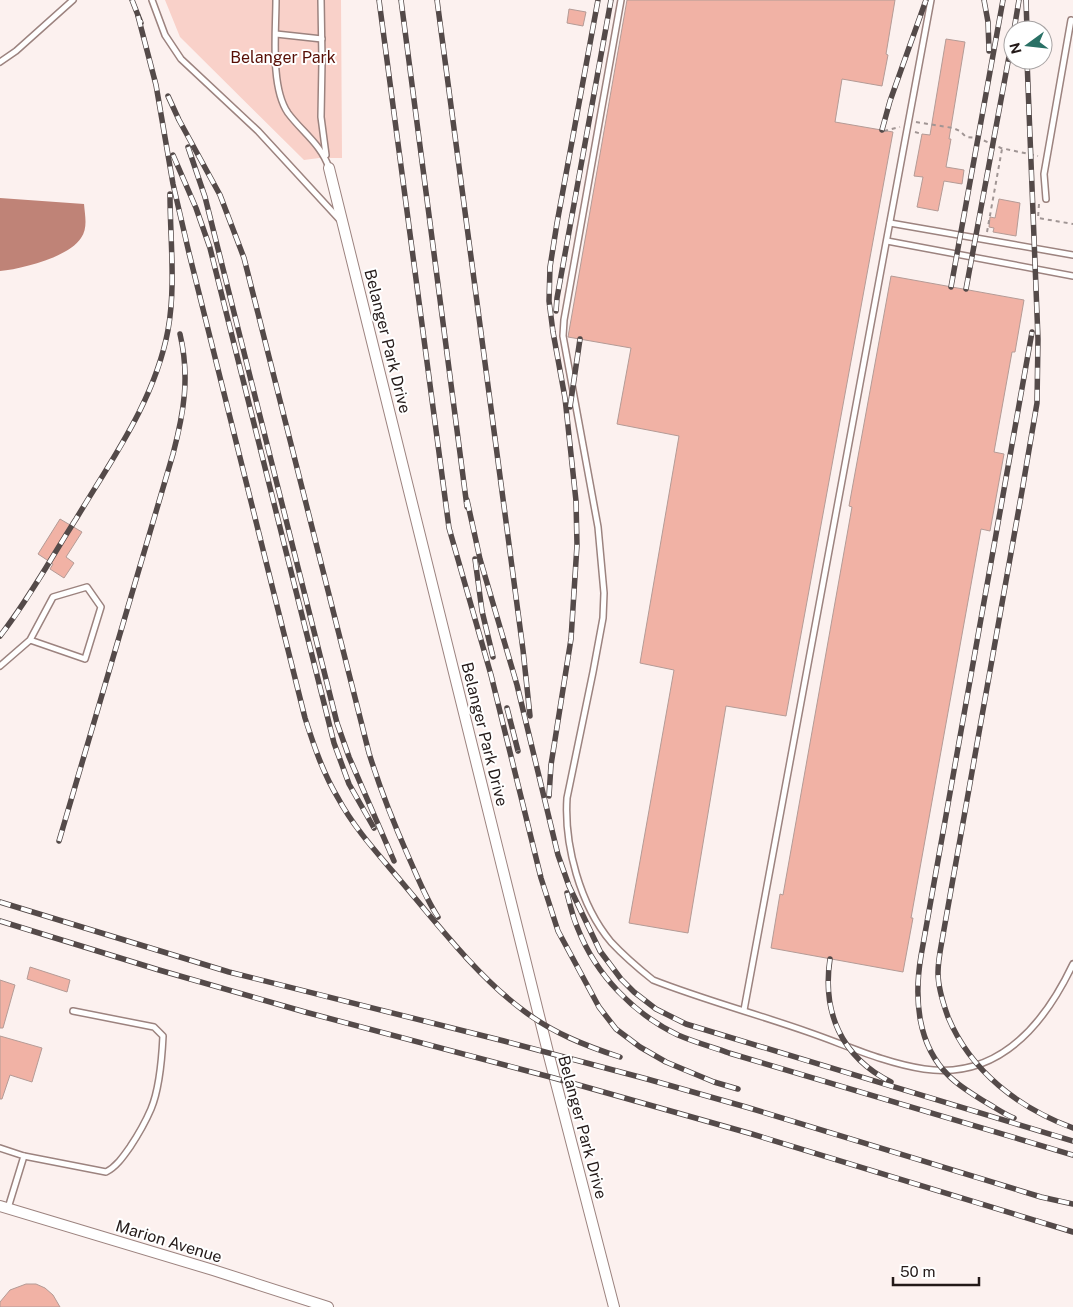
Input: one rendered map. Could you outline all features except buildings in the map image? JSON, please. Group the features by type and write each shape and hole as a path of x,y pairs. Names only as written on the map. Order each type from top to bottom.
{"street":[{"name":"Belanger Park Drive","path":"328,165 550,1061 614,1307"},
{"name":"Marion Avenue","path":"4,1207 328,1307"}],"lane":[{"path":"0,62 16,51 73,0"},
{"path":"152,0 165,35 181,59 258,131 343,223"},
{"path":"276,0 277,86 280,98 286,111 315,142 328,165"},
{"path":"321,0 321,116 328,165"},
{"path":"621,0 564,320 563,336 598,526 604,593 603,618 567,798 567,837 572,861 586,899 610,940 630,963 653,980 902,1064 924,1069 954,1070 984,1062 1002,1054 1024,1037 1049,1005 1065,981 1073,964"},
{"path":"744,1010 932,0"},
{"path":"1046,200 1044,174 1071,20"},
{"path":"276,34 322,40"},
{"path":"890,223 1073,255"},
{"path":"887,241 1073,276"},
{"path":"0,666 30,640 53,596 87,587 101,607 85,659 30,640"},
{"path":"0,1148 24,1156 106,1172 112,1169 122,1158 140,1131 151,1108 162,1055 163,1036 154,1027 73,1011"},
{"path":"4,1207 24,1156"}],"path":[{"path":"884,131 918,122 953,128 960,131 966,137 978,138 1002,149 1040,157"},
{"path":"987,232 1002,149"},
{"path":"1039,197 1038,218 1073,224"}],"green space":[{"name":"Belanger Park","path":"165,0 341,0 342,158 304,160 180,37"}],"shaded area":[{"path":"0,198 84,204 85,230 75,245 56,256 32,265 0,271"}],"railway":[{"path":"132,0 141,23"},
{"path":"379,0 449,528 491,675 541,878 558,931 599,1007 616,1029 640,1047 666,1062 714,1082 738,1089"},
{"path":"401,0 467,507"},
{"path":"437,0 523,650 530,716"},
{"path":"549,796 551,765 571,639 577,545 576,501 565,398 549,301 550,267 598,0"},
{"path":"556,311 611,0"},
{"path":"882,130 890,101 926,0"},
{"path":"984,0 988,22 989,51"},
{"path":"951,287 1003,0"},
{"path":"1016,20 1019,0"},
{"path":"1026,0 1027,20"},
{"path":"138,16 156,85 173,184 189,253 305,718 315,749 328,779 344,809 367,841 443,932 490,982 524,1011 546,1026 582,1043 620,1057"},
{"path":"966,289 1007,70"},
{"path":"1027,70 1038,339 1037,403 938,963 938,979 948,1017 958,1037 983,1071 1016,1099 1053,1120 1073,1128"},
{"path":"168,96 220,195 244,258 369,753 398,832 422,888 438,917"},
{"path":"188,147 205,197 337,723 349,757 394,861"},
{"path":"173,155 196,208 210,248 334,743 349,784 374,828"},
{"path":"0,636 30,593 118,451 143,405 153,381 162,356 168,330 172,296 170,194"},
{"path":"1014,1118 962,1087 938,1064 930,1050 920,1020 918,988 921,956 1032,332"},
{"path":"59,841 177,439 183,409 185,380 185,365 180,334"},
{"path":"570,407 580,339"},
{"path":"467,500 480,559 517,685 558,855 569,886 600,951 621,979 656,1009 686,1024 1073,1141"},
{"path":"475,559 482,611 493,657"},
{"path":"507,708 518,751"},
{"path":"567,893 575,920 586,946 606,977 618,991 646,1016 678,1035 729,1053 1073,1155"},
{"path":"0,902 229,972 647,1079 746,1107 1041,1197 1073,1204"},
{"path":"0,921 305,1012 554,1078 752,1134 1073,1232"},
{"path":"830,959 829,997 839,1031 859,1060 891,1082"}]}
